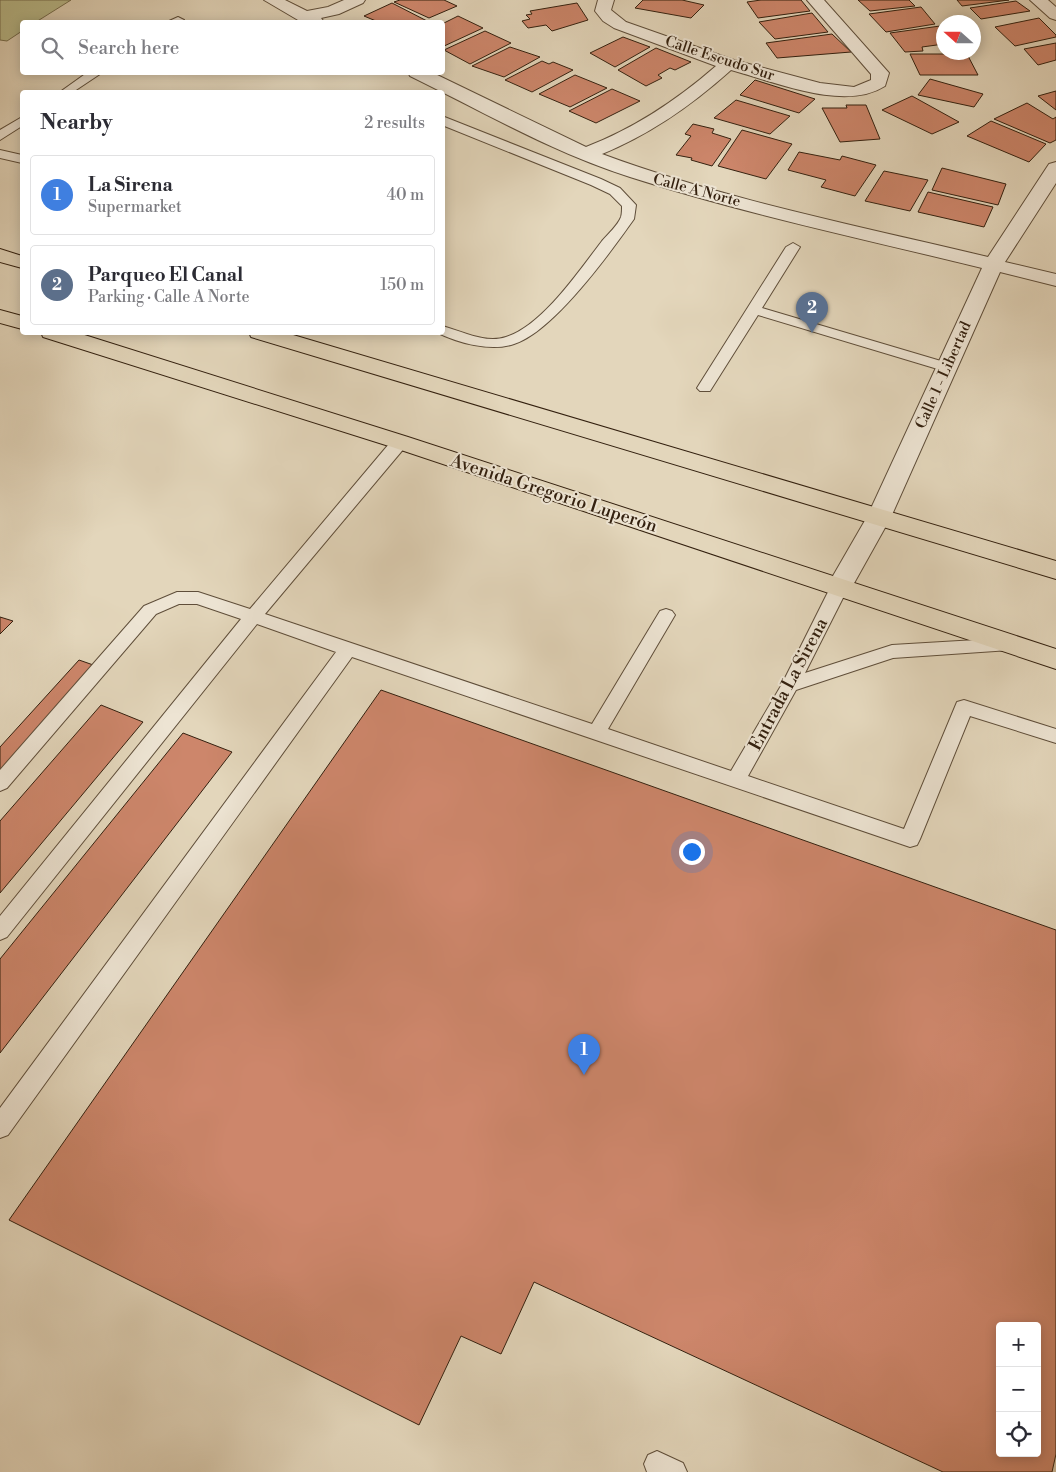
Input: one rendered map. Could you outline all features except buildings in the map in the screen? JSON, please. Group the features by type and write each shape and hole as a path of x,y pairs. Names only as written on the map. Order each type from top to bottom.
{"main road":[{"path":"0,255 20,261"},
{"path":"0,316 20,323"},
{"name":"Avenida Gregorio Luperón","path":"61,335 400,442 1056,659"},
{"path":"269,335 1056,570"}],"street":[{"path":"272,0 310,20 357,0"},
{"name":"Calle Escudo Sur","path":"606,0 603,11 609,18 620,24 728,64 840,92 854,92 879,82 880,73 815,0"},
{"path":"1038,0 1056,15"},
{"path":"585,154 639,131 672,112 728,64"},
{"name":"Calle A Norte","path":"422,75 585,154 636,173 695,191 1056,280"},
{"name":"Calle 1 - Libertad","path":"839,588 879,518 993,265 1056,168"}],"lane":[{"path":"69,90 92,75"},
{"path":"445,121 596,182 615,191 628,205 626,219 554,308 526,335 509,342 492,342 445,331"},
{"path":"0,136 20,122"},
{"path":"0,154 20,159"},
{"path":"705,388 793,247"},
{"path":"755,310 946,367"},
{"path":"0,931 253,616 400,442"},
{"name":"Entrada La Sirena","path":"736,780 790,685 839,588"},
{"path":"0,783 150,610 177,598 198,598 253,616 910,839 964,707 1056,736"},
{"path":"596,733 666,615"},
{"path":"790,685 892,652 1010,644"},
{"path":"0,1127 348,649"}],"green space":[{"path":"0,0 71,0 39,20 20,20 20,32 7,41 0,40"}],"place":[{"name":"Parqueo El Canal","path":"812,333"},
{"name":"La Sirena","path":"584,1075"}]}
